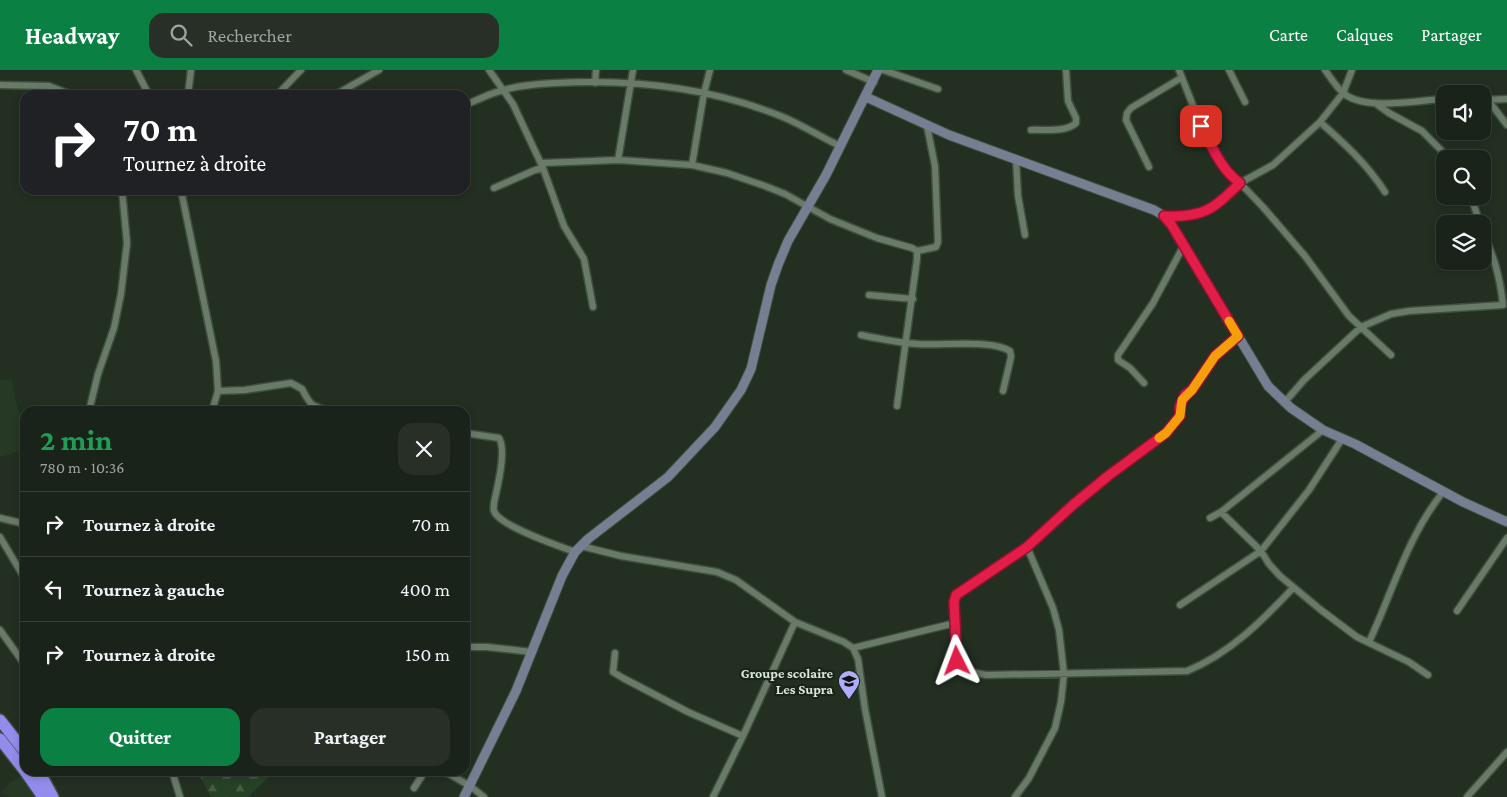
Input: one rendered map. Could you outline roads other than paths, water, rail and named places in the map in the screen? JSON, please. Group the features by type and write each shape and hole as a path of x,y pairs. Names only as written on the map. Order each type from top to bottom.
{"highway":[{"path":"0,720 20,746"},
{"path":"0,739 20,765"},
{"path":"28,776 43,797"},
{"path":"42,776 53,797"}],"street":[{"path":"136,70 147,90"},
{"path":"144,70 144,84"},
{"path":"189,90 191,70"},
{"path":"282,90 301,70"},
{"path":"344,90 379,70"},
{"path":"489,70 504,90 524,126 542,166 564,226 584,259 594,307"},
{"path":"596,70 596,82"},
{"path":"618,160 633,70"},
{"path":"692,165 704,93 710,70"},
{"path":"846,70 874,82"},
{"path":"464,797 516,691 562,576 578,549 588,539 668,477 701,444 735,398 751,369 771,285 788,241 874,82 878,70"},
{"path":"883,70 938,89"},
{"path":"1031,130 1063,129 1071,127 1076,123 1068,96 1066,70"},
{"path":"1179,70 1201,126 1220,162 1305,256 1349,316 1391,355"},
{"path":"1229,70 1245,102"},
{"path":"1325,70 1343,93 1360,101 1436,100"},
{"path":"1164,216 1181,217 1197,214 1217,205 1240,183 1273,165 1320,122 1343,93 1352,70"},
{"path":"1149,168 1126,120 1127,113 1131,108 1181,78"},
{"path":"470,104 504,90 540,84 596,82 656,86 704,93 738,102 784,118 840,146"},
{"path":"0,85 49,86 59,90"},
{"path":"866,96 927,126 1154,210 1164,216 1184,245 1268,386 1284,403 1323,430 1507,522"},
{"path":"1491,100 1507,99"},
{"path":"1374,102 1389,114 1422,131 1441,150"},
{"path":"1491,107 1507,125"},
{"path":"1320,122 1350,148 1376,178 1385,192"},
{"path":"494,188 542,166 618,160 692,165 727,173 765,186 830,219 877,238 912,248 917,252 931,250 936,247 938,242 935,166 927,126"},
{"path":"1016,159 1018,196 1025,235"},
{"path":"90,406 98,374 114,328 122,294 127,243 122,195"},
{"path":"182,195 214,352 218,391 214,406"},
{"path":"1144,383 1130,368 1118,360 1118,354 1153,303 1184,245"},
{"path":"1284,403 1304,380 1361,327 1391,314 1409,311 1505,305 1495,259 1491,250"},
{"path":"897,406 902,358 913,299 917,252"},
{"path":"869,295 913,299"},
{"path":"861,336 906,343 931,345 967,344 1004,348 1010,351 1011,357 1002,391"},
{"path":"1238,336 1215,356 1200,379 1185,395 1180,406 1180,416 1166,433 1108,476 1027,547 956,595 954,602 957,661 961,670 986,676 1187,671 1206,663 1240,639 1293,588"},
{"path":"218,391 245,390 291,384 302,389 308,402 314,406"},
{"path":"1210,518 1221,512 1323,430"},
{"path":"470,434 499,438 502,442 494,511 499,517 531,536 578,549 717,572 736,580 795,622 844,642 853,648 858,659 865,709 882,797"},
{"path":"1180,606 1261,551 1309,490 1342,439"},
{"path":"1369,642 1385,608 1407,549 1433,505 1444,492"},
{"path":"1221,512 1261,551 1269,564 1293,588 1347,630 1410,662 1428,675"},
{"path":"0,518 20,523"},
{"path":"0,537 20,571"},
{"path":"1457,611 1507,538"},
{"path":"1015,797 1029,778 1054,728 1061,702 1064,674 1059,630 1053,608 1027,547"},
{"path":"713,797 795,622"},
{"path":"853,648 955,624"},
{"path":"0,630 20,657"},
{"path":"470,647 487,646 532,652"},
{"path":"615,653 614,672 623,678 688,712 743,736"},
{"path":"1467,797 1507,752"},
{"path":"174,776 180,797"},
{"path":"414,788 422,776"},
{"path":"453,776 484,797"}],"place":[{"name":"Groupe scolaire Les Supra","path":"849,700"}]}
